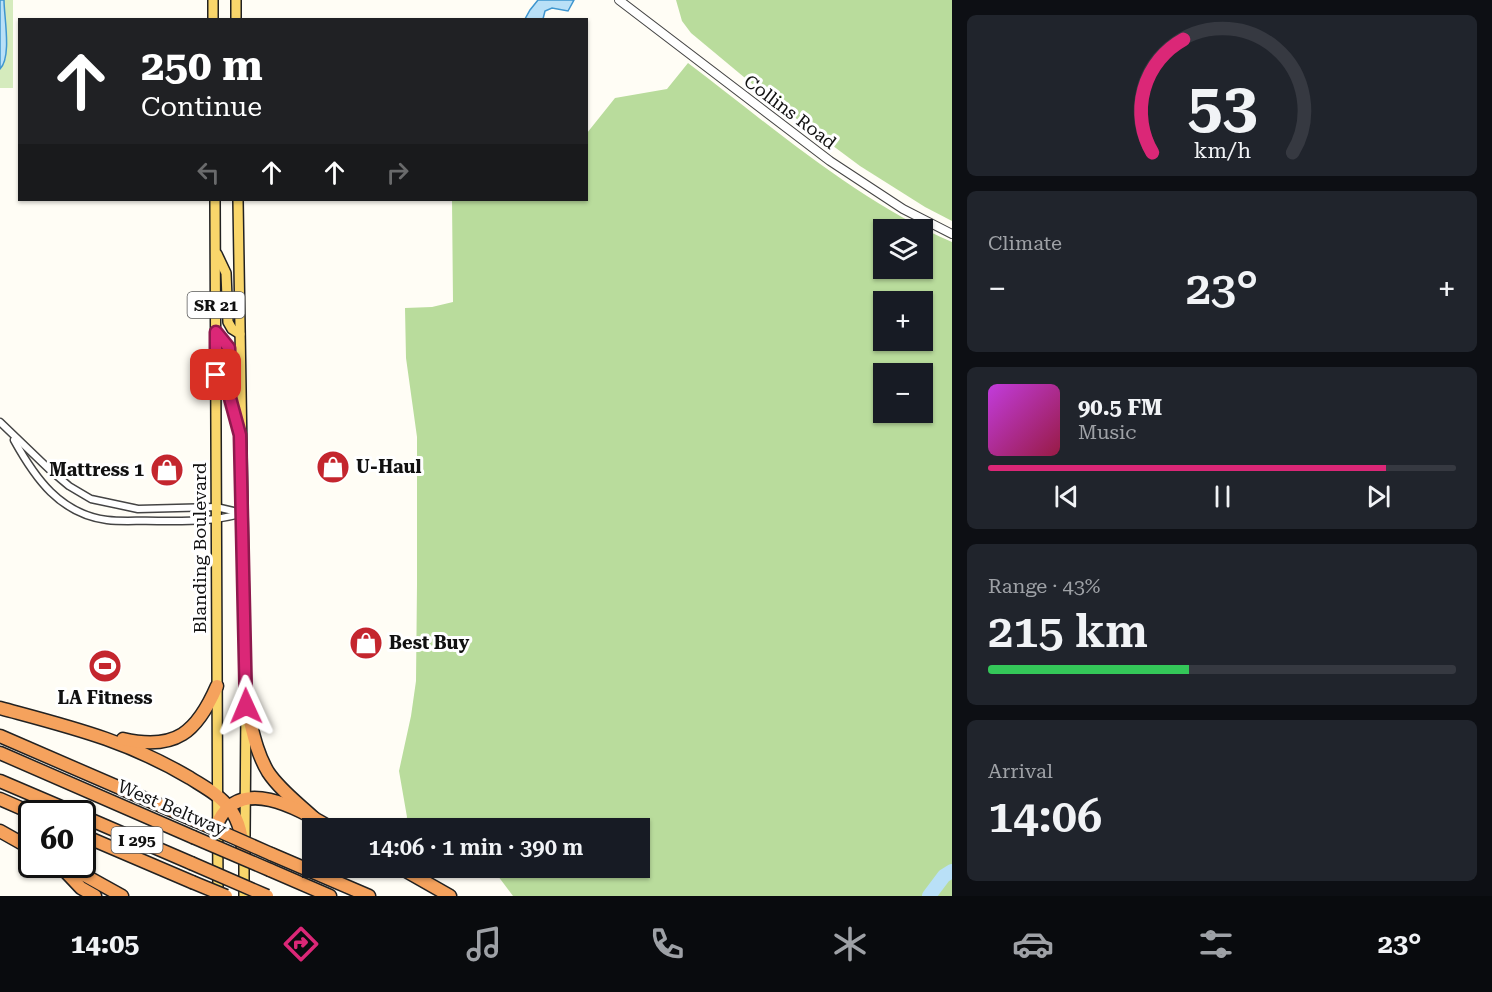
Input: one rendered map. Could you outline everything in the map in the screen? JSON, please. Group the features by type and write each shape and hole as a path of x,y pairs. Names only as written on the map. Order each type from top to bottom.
{"highway":[{"path":"0,708 88,731 134,741 155,742 173,739 186,732 199,720 217,686"},
{"path":"246,706 258,752 264,765 280,786 314,818"},
{"path":"88,731 158,761 218,797 229,807 241,833 244,857"},
{"path":"0,736 369,896"},
{"name":"West Beltway","path":"0,753 330,896"},
{"path":"0,781 45,800"},
{"path":"218,822 229,807 246,799 256,798 277,801 314,818"},
{"path":"0,799 18,807"},
{"name":"I 295","path":"96,822 267,896"},
{"path":"0,831 18,841"},
{"path":"96,841 226,896"},
{"path":"71,878 94,896"},
{"path":"90,878 122,896"},
{"path":"418,878 450,896"}],"main road":[{"path":"213,0 213,18"},
{"path":"236,0 236,18"},
{"name":"Blanding Boulevard","path":"215,201 218,896"},
{"name":"SR 21","path":"238,201 246,706 244,896"},
{"path":"215,249 226,273 228,322 231,329 240,334"},
{"path":"216,332 229,348 230,398 240,435"}],"street":[{"name":"Collins Road","path":"619,0 830,161 903,209 952,234"},
{"path":"0,422 69,486 91,499 138,509 216,507 242,513"},
{"path":"11,434 33,472 46,488 57,500 76,510 106,520 216,520 242,513"}],"green space":[{"path":"4,0 13,0 13,88 0,88 0,69 6,57"},
{"path":"676,0 952,0 952,221 925,207 860,166 774,102 691,33 682,21"},
{"path":"688,63 816,161 906,219 873,219 873,279 933,279 933,233 952,242 952,896 513,896 500,878 650,878 650,818 407,818 399,771 416,681 417,437 406,358 405,308 432,307 453,302 452,201 588,201 588,132 615,98 667,89"}],"water":[{"path":"0,0 4,0 7,46 4,63 0,69"},
{"path":"538,0 574,0 568,11 552,8 545,11 543,18 526,18"}],"waterway":[{"path":"929,896 944,876 952,871"}],"place":[{"name":"U-Haul","path":"333,467"},
{"name":"Mattress 1","path":"167,470"},
{"name":"Best Buy","path":"366,643"},
{"name":"LA Fitness","path":"105,666"}],"route":[{"path":"216,375 216,332 229,348 230,398 240,435 246,706"}]}
